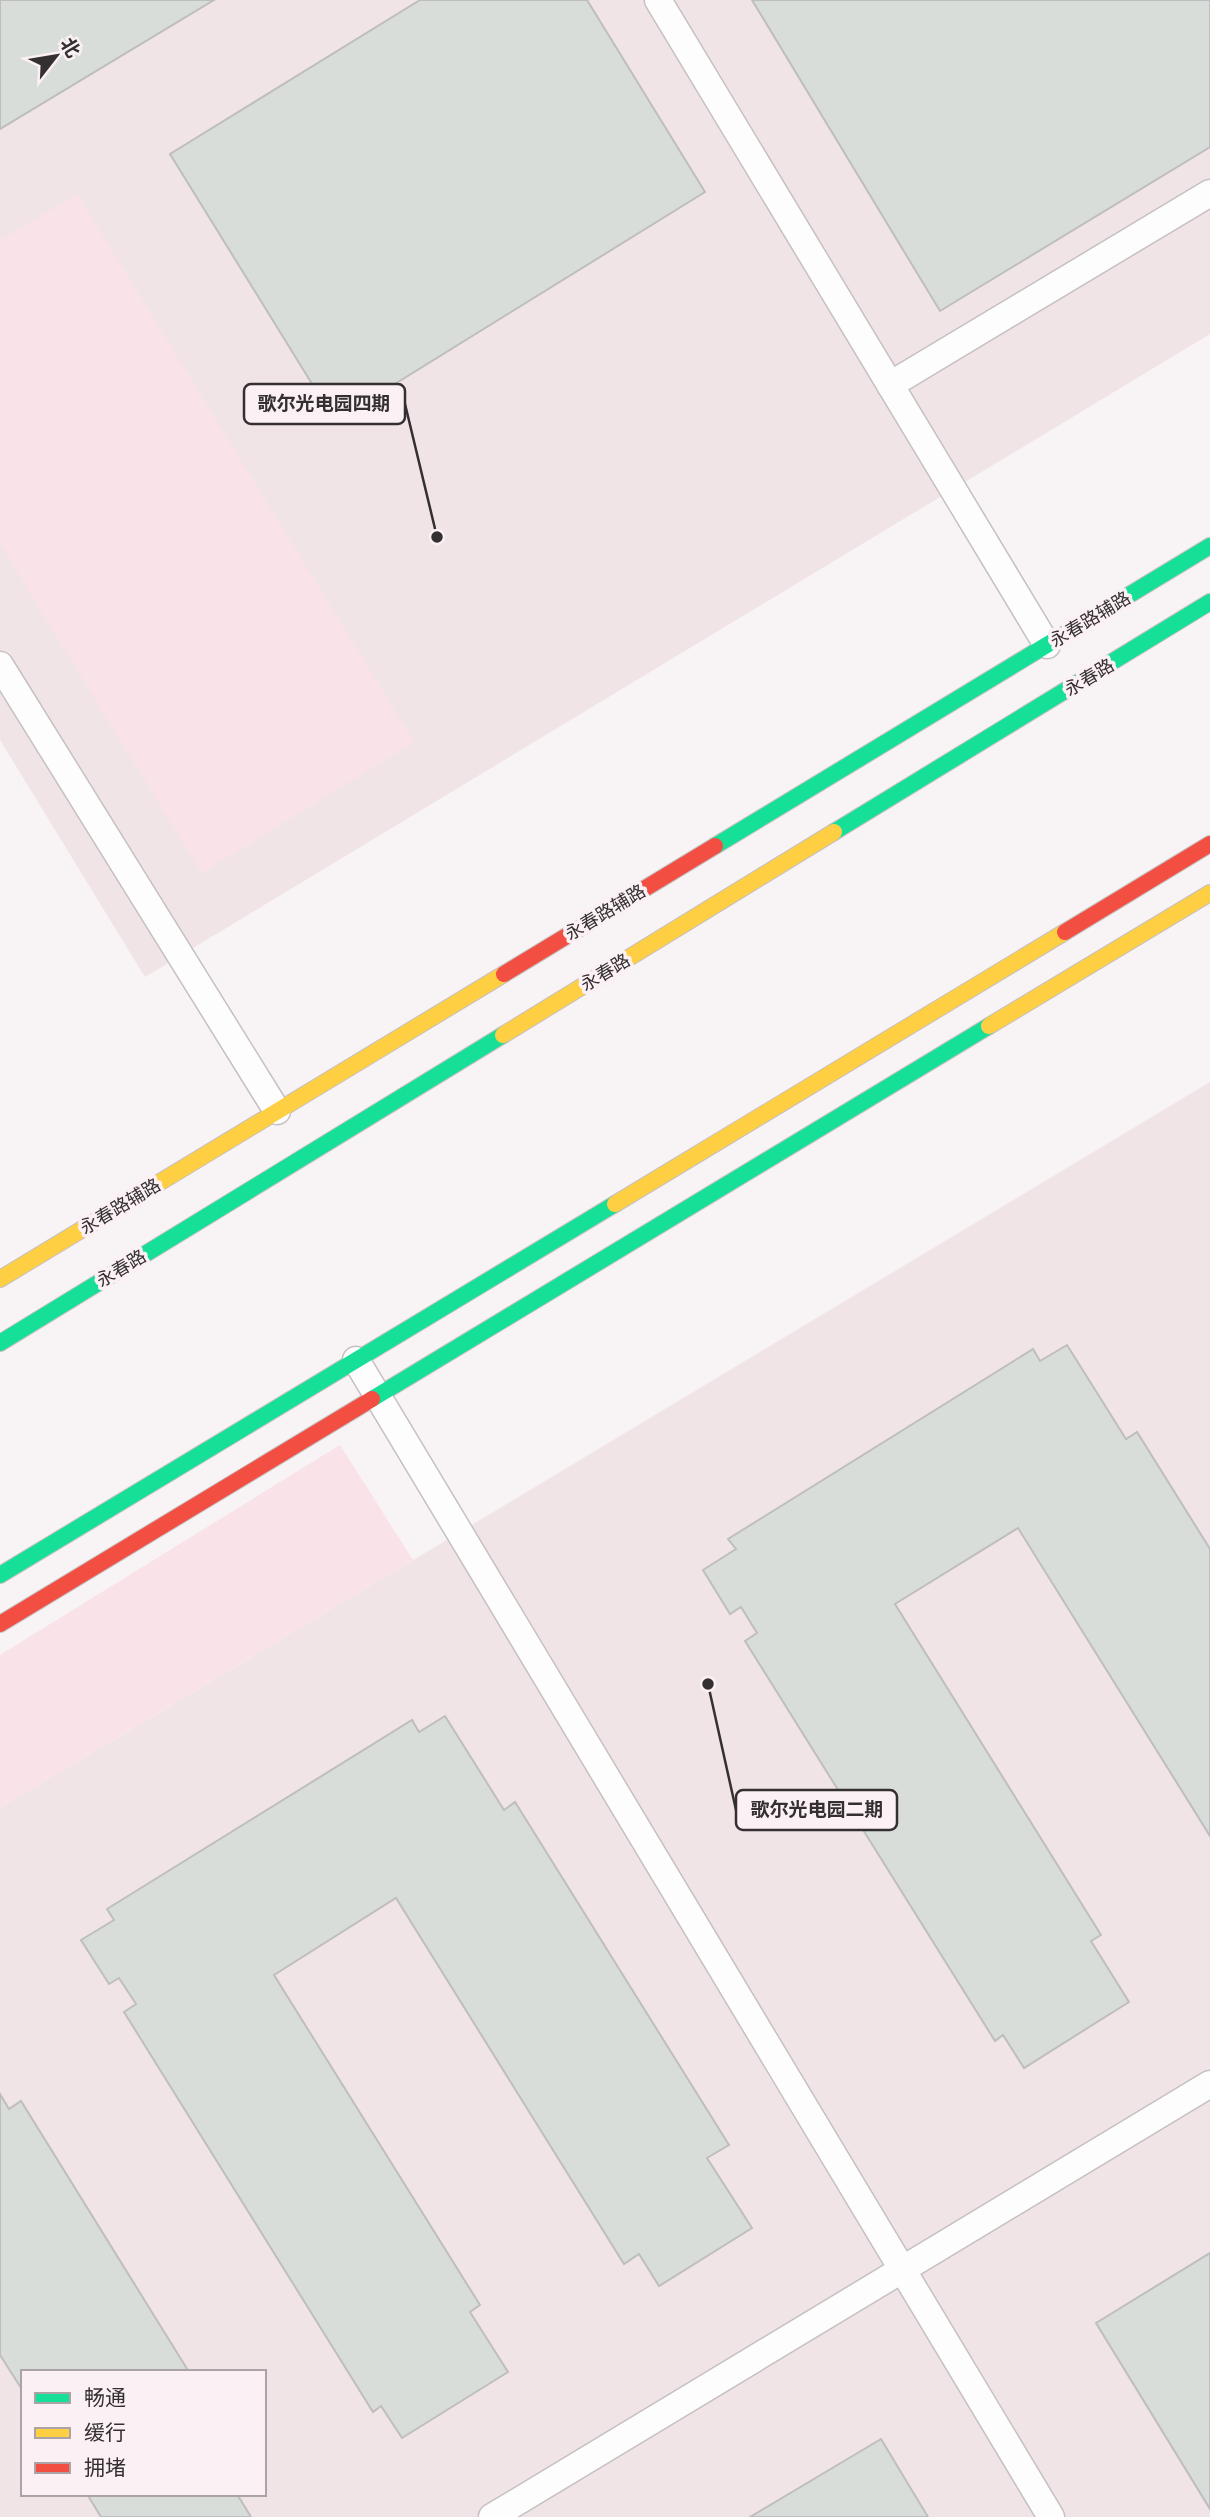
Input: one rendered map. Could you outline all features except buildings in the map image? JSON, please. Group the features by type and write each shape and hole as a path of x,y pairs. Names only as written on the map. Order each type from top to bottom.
{"street":[{"name":"永春路辅路","path":"0,1279 1210,546"},
{"name":"永春路","path":"0,1343 1210,602"},
{"path":"0,1576 1210,844"},
{"path":"0,1625 1210,893"}],"lane":[{"path":"658,0 1047,645"},
{"path":"890,385 1210,193"},
{"path":"0,665 277,1111"},
{"path":"356,1360 1051,2517"},
{"path":"492,2517 1210,2084"}],"shaded area":[{"path":"0,0 1210,0 1210,334 145,977 0,740"},
{"path":"77,194 414,742 202,873 0,544 0,241"},
{"path":"1210,1082 1210,2517 0,2517 0,1808"},
{"path":"340,1445 413,1560 0,1808 0,1655"}],"traffic: fast":[{"path":"715,846 1210,546"},
{"path":"834,832 1210,602"},
{"path":"372,1399 989,1026"},
{"path":"0,1343 503,1035"},
{"path":"0,1575 615,1204"}],"traffic: slow":[{"path":"503,1035 834,832"},
{"path":"989,1026 1210,893"},
{"path":"615,1204 1065,932"},
{"path":"0,1279 504,974"}],"traffic: jam":[{"path":"1065,932 1210,844"},
{"path":"504,974 715,846"},
{"path":"0,1624 372,1399"}],"place":[{"name":"歌尔光电园四期","path":"437,537"},
{"name":"歌尔光电园二期","path":"708,1684"}]}
